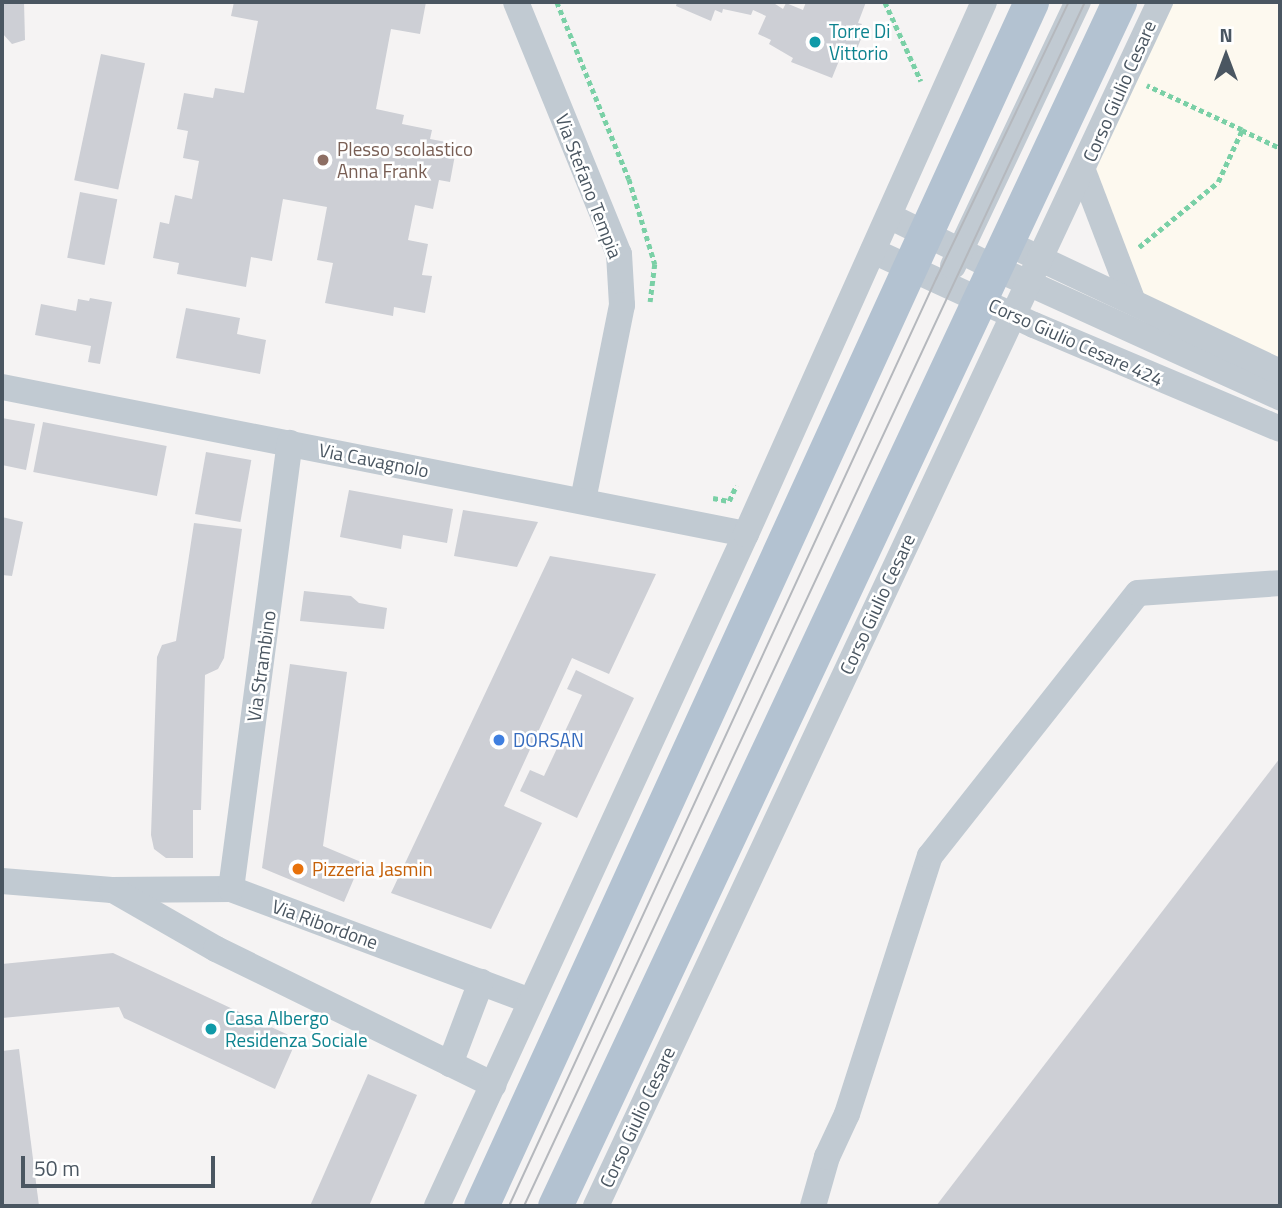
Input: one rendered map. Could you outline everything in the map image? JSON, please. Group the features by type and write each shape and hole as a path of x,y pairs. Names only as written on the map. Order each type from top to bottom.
{"main road":[{"path":"481,1206 1031,2"},
{"name":"Corso Giulio Cesare","path":"555,1206 1119,2"}],"street":[{"name":"Via Stefano Tempia","path":"516,2 619,254 622,305 583,501"},
{"path":"437,1206 746,534 984,2"},
{"path":"944,283 1077,2"},
{"name":"Corso Giulio Cesare","path":"596,1206 1160,2"},
{"path":"1083,171 1132,299"},
{"name":"Corso Giulio Cesare 424","path":"889,216 960,251 1039,257 1250,356 1278,389"},
{"name":"Corso Giulio Cesare 424","path":"873,251 1012,315 1280,429"},
{"name":"Corso Giulio Cesare 424","path":"1001,255 1027,283 1278,389"},
{"name":"Via Cavagnolo","path":"2,387 746,534"},
{"name":"Via Strambino","path":"231,889 290,443"},
{"path":"813,1206 827,1157 847,1114 930,856 1138,593 1280,583"},
{"path":"606,839 642,855"},
{"name":"Via Ribordone","path":"2,881 112,890 231,889 531,1001"},
{"name":"Via Ribordone","path":"112,890 216,949 493,1085"},
{"path":"450,1063 481,982"}],"path":[{"path":"886,2 922,82 916,94"},
{"path":"1146,86 1280,148"},
{"path":"1135,250 1218,182 1242,130"},
{"path":"703,497 729,501 740,478"}],"shaded area":[{"path":"1160,2 1280,2 1280,370 1132,299 1083,171"}],"building":[{"path":"2,2 24,2 25,40 12,44 2,33"},
{"name":"Plesso scolastico Anna Frank","path":"234,2 426,2 420,34 391,29 376,109 404,115 402,124 432,130 430,139 457,144 450,182 439,180 433,209 415,205 408,240 428,244 422,275 432,276 425,313 394,307 393,316 325,303 333,263 317,260 327,207 283,199 272,261 251,257 246,287 177,274 179,263 153,258 160,222 169,224 175,195 192,199 199,161 183,158 188,131 177,129 184,93 213,98 215,88 244,93 258,21 231,16"},
{"name":"Torre Di Vittorio","path":"677,2 772,2 783,9 786,3 803,10 806,2 866,2 858,23 862,24 856,37 861,39 854,56 843,51 832,78 791,62 793,58 769,44 771,40 758,34 766,16 753,10 751,15 723,9 722,13 715,10 711,21 676,6"},
{"path":"101,54 145,63 118,190 74,180"},
{"path":"80,192 117,199 105,265 67,258"},
{"path":"90,298 112,302 100,364 88,362 91,346 35,335 41,304 76,311 78,299 89,301"},
{"path":"186,308 240,318 237,334 266,340 260,374 176,358"},
{"path":"2,418 35,424 26,470 2,465"},
{"path":"43,422 167,446 157,496 33,472"},
{"path":"206,452 251,460 240,522 195,514"},
{"path":"349,490 453,509 447,543 403,535 401,549 340,537"},
{"path":"463,510 538,522 517,567 454,556"},
{"path":"2,517 23,522 12,576 2,575"},
{"path":"194,523 242,529 224,658 218,669 205,675 201,810 193,810 193,858 166,858 154,849 151,835 157,657 162,645 176,641"},
{"name":"DORSAN","path":"550,556 656,574 609,674 572,658 504,806 542,823 491,929 391,893"},
{"path":"304,591 351,596 359,603 387,608 384,629 300,621"},
{"path":"290,664 347,672 323,846 361,862 344,902 262,868"},
{"path":"576,670 634,698 577,818 520,791 530,770 544,776 582,695 567,689"},
{"path":"1280,758 1280,1206 936,1206"},
{"name":"Casa Albergo Residenza Sociale","path":"113,953 297,1039 275,1089 124,1018 119,1007 2,1018 2,964"},
{"path":"19,1049 39,1206 2,1206 2,1051"},
{"path":"368,1074 417,1095 369,1206 310,1206"}],"tram line":[{"path":"509,1206 936,279 1069,2"},
{"path":"524,1206 1085,2"}],"place":[{"name":"Torre Di Vittorio","path":"815,42"},
{"name":"Plesso scolastico Anna Frank","path":"323,160"},
{"name":"DORSAN","path":"499,740"},
{"name":"Pizzeria Jasmin","path":"298,869"},
{"name":"Casa Albergo Residenza Sociale","path":"211,1029"}]}
